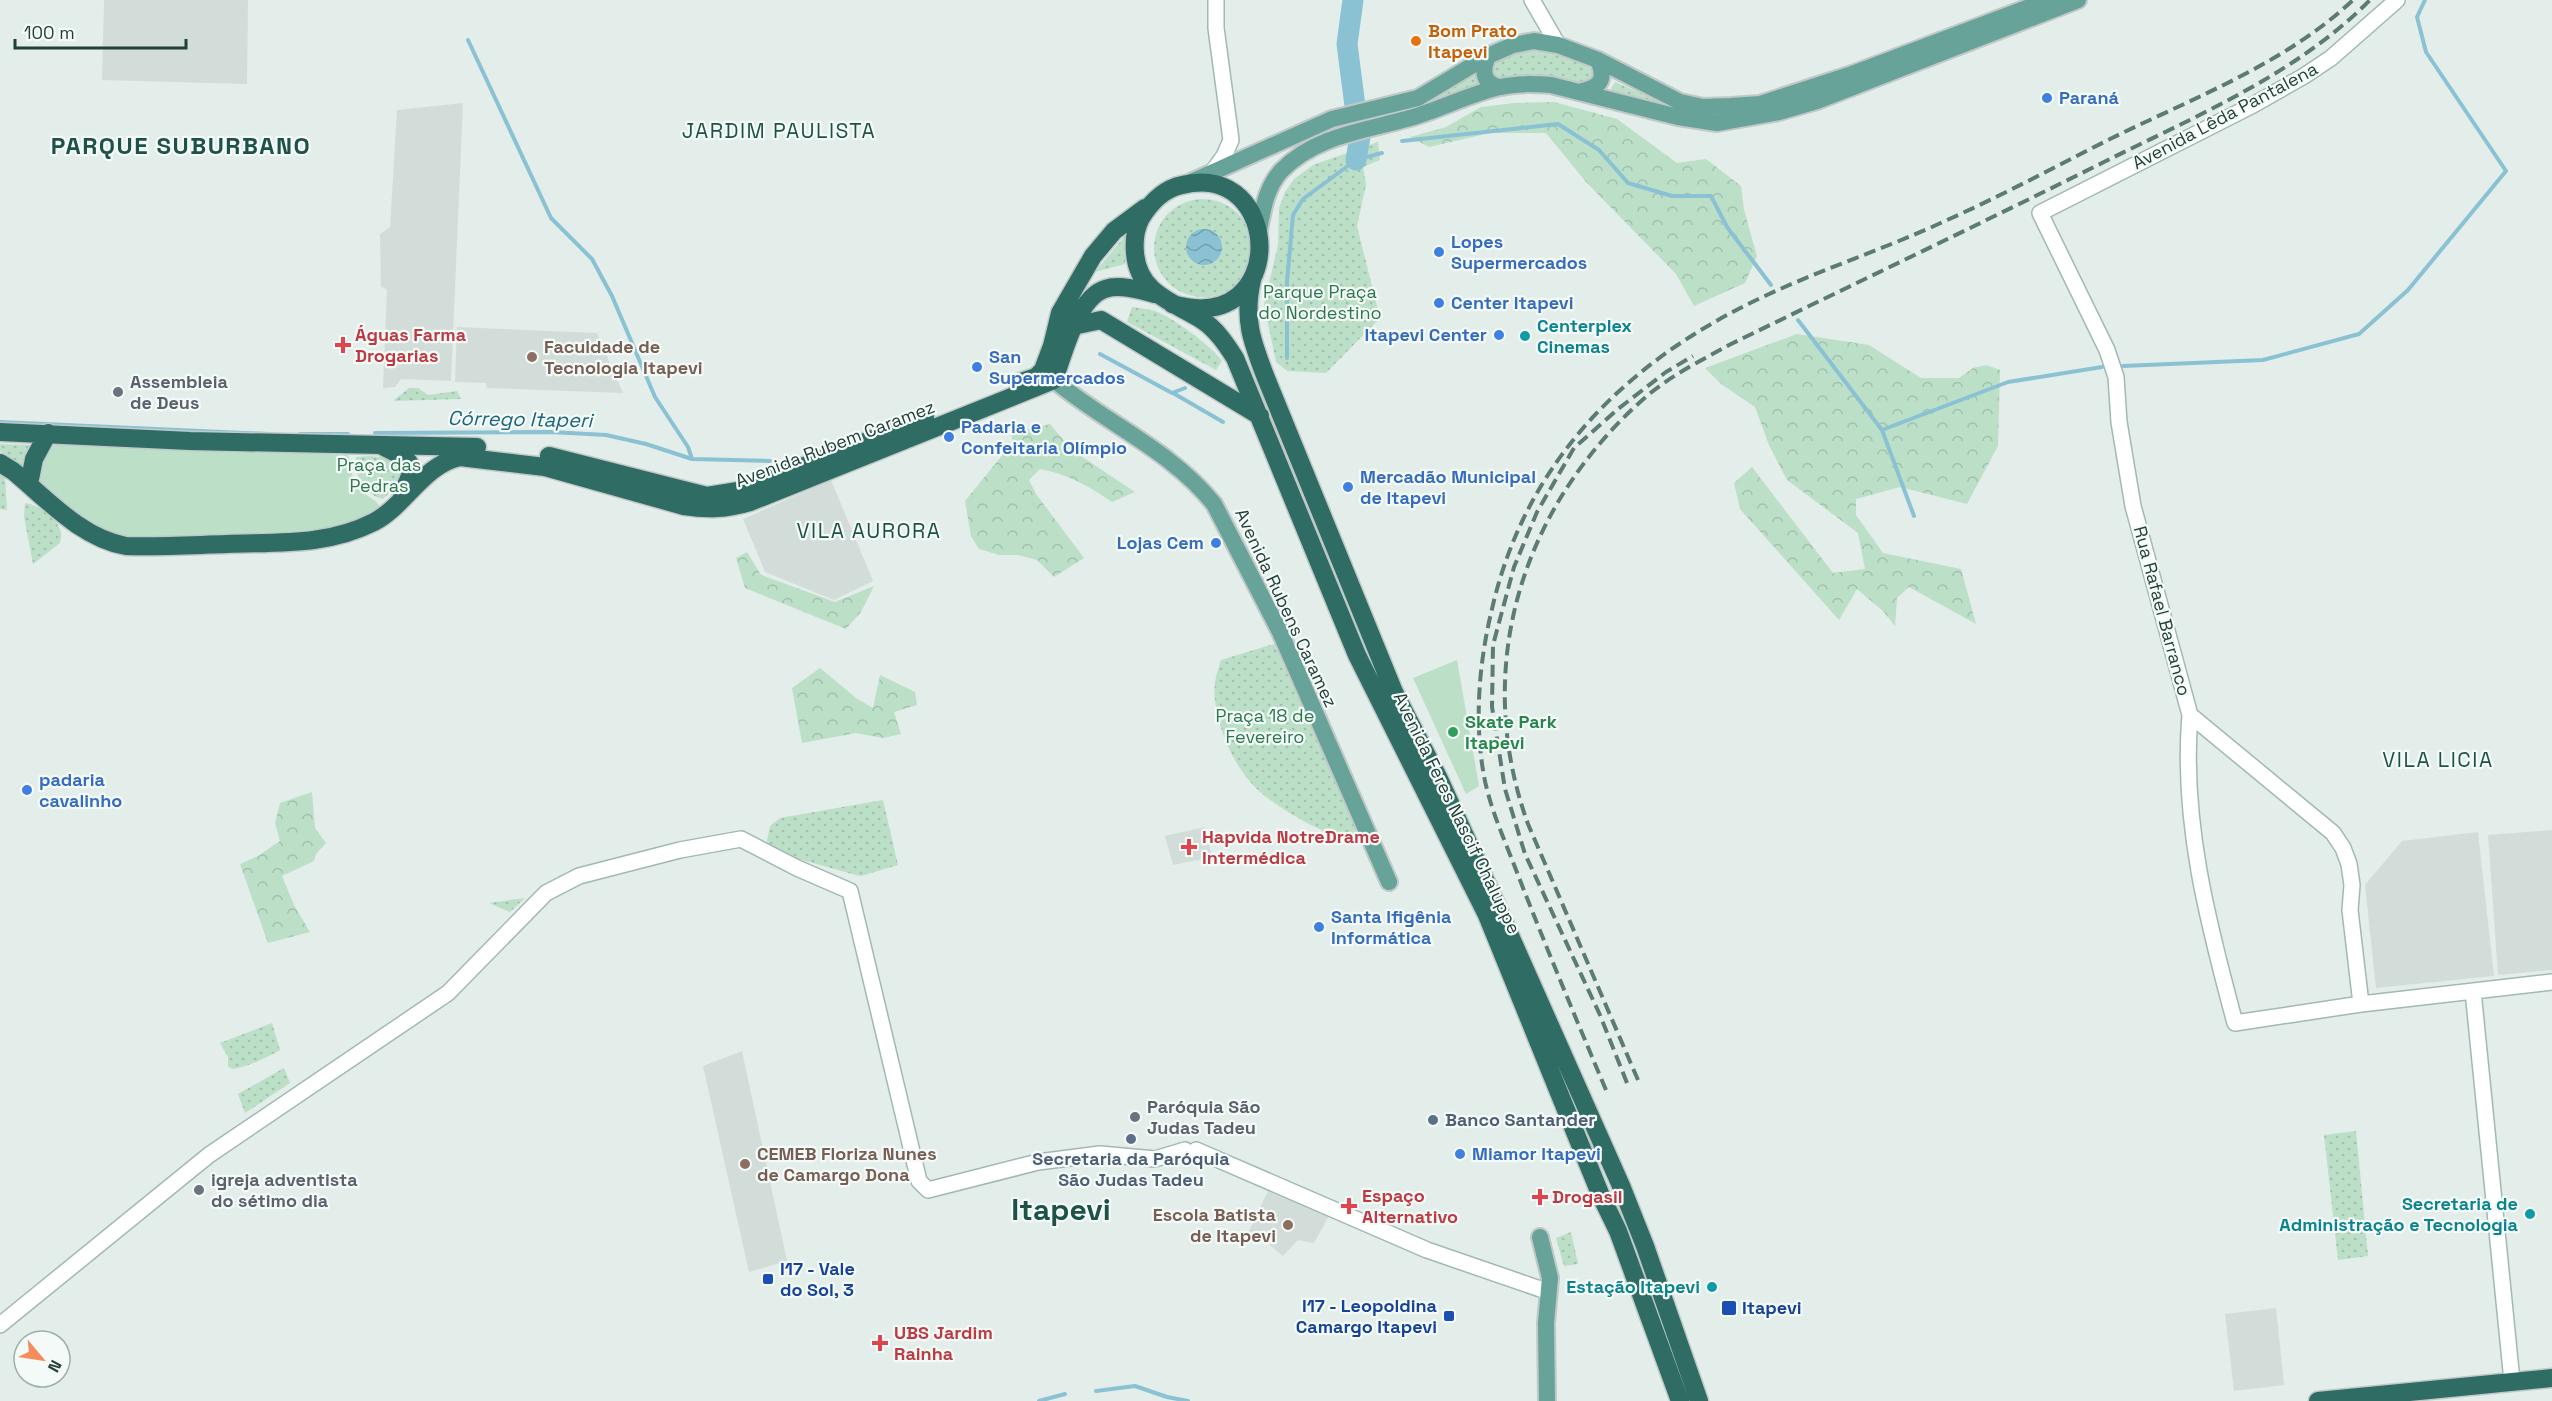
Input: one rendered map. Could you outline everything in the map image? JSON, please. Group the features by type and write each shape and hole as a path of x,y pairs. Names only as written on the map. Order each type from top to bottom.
{"highway":[{"path":"1191,182 1209,183 1226,189 1241,199 1252,213 1259,230 1261,248 1258,266 1252,280 1238,295 1223,304 1206,309 1188,309 1172,304 1155,294 1132,288 1107,288 1096,293 1073,326 1048,375 1060,313 1093,256 1114,231 1148,206 1160,194 1175,186 1191,182"},
{"path":"1148,206 1138,222 1134,242 1136,261 1142,279 1155,294"},
{"name":"Avenida Feres Nascif Chaluppe","path":"1252,280 1247,317 1255,350 1266,378 1394,692 1439,778 1622,1188 1645,1246 1699,1401"},
{"name":"Avenida Feres Nascif Chaluppe","path":"1172,304 1203,321 1225,342 1235,358 1357,655 1487,915 1597,1186 1618,1231 1680,1401"},
{"path":"1073,326 1101,320 1260,416"},
{"name":"Avenida Rubem Caramez","path":"0,432 190,441 470,446 544,455 707,496 744,490 1036,377 1048,375"},
{"name":"Avenida Rubem Caramez","path":"0,463 87,532 98,538 126,546 315,541 357,530 394,507 432,469 460,457 544,467 684,506 706,510 725,509 750,502 1048,375"},
{"path":"29,484 34,459 48,433"},
{"path":"380,445 409,461 412,469 411,476 394,507"},
{"path":"2318,1401 2552,1378"}],"main road":[{"path":"1191,182 1332,119 1418,98 1488,56 1514,45 1534,41 1558,45 1598,60 1680,102 1703,107 1760,104 1852,74 2048,0"},
{"path":"1259,230 1264,201 1270,186 1280,172 1301,155 1342,134 1409,119 1499,87 1551,85 1678,117 1717,123 1779,112 1859,85 2078,0"},
{"path":"1488,56 1483,71 1485,79 1490,85 1499,87"},
{"path":"1577,92 1595,88 1599,83 1602,70 1598,60"},
{"name":"Avenida Rubens Caramez","path":"1048,375 1161,455 1202,488 1214,504 1280,632 1380,866 1389,882"},
{"path":"1540,1237 1547,1261 1549,1292 1546,1323 1547,1401"}],"street":[{"path":"1210,174 1224,156 1231,140 1216,28 1216,0"},
{"path":"1532,0 1558,45"},
{"name":"Avenida Lêda Pantalena","path":"2040,213 2253,105 2304,76 2331,58 2397,0"},
{"name":"Rua Rafael Barranco","path":"2040,213 2107,350 2116,377 2128,485 2190,716 2187,751 2194,850 2235,1023 2361,1005"},
{"path":"2190,716 2333,833 2343,848 2349,864 2352,885 2350,910 2361,1005 2552,982"},
{"path":"0,1325 209,1155 448,993 546,893 579,876 680,850 741,839 797,868 850,891 919,1181 927,1190 1038,1162 1100,1154 1155,1159 1190,1150 1427,1250 1549,1292"},
{"path":"2473,991 2512,1381"}],"shaded area":[{"path":"104,0 248,0 247,84 102,80"},
{"path":"463,103 451,381 401,379 395,387 383,388 387,289 381,287 380,234 390,227 397,110"},
{"name":"Faculdade de Tecnologia Itapevi","path":"457,327 597,333 623,393 487,388 486,383 455,382"},
{"path":"831,480 873,581 834,600 765,572 743,519"},
{"name":"Hapvida NotreDrame Intermédica","path":"1205,827 1212,857 1173,865 1165,836"},
{"path":"2552,830 2552,970 2498,975 2488,835"},
{"path":"2478,832 2494,976 2376,988 2365,885 2402,841"},
{"name":"CEMEB Floriza Nunes de Camargo Dona","path":"742,1051 787,1261 749,1272 703,1066"},
{"name":"Escola Batista de Itapevi","path":"1268,1191 1329,1216 1314,1243 1298,1240 1283,1256 1265,1241 1248,1233"},
{"path":"2276,1308 2284,1385 2234,1391 2225,1314"}],"green space":[{"path":"1520,51 1560,55 1579,62 1596,73 1589,87 1497,79 1490,66 1494,58"},
{"path":"1474,70 1480,89 1413,111"},
{"path":"1615,82 1679,110 1609,93"},
{"path":"1554,102 1617,119 1677,163 1706,159 1741,186 1744,210 1757,256 1745,283 1694,306 1676,274 1586,182 1546,133 1490,133 1429,147 1410,137 1446,127 1481,107"},
{"name":"Parque Praça do Nordestino","path":"1378,142 1380,160 1363,167 1366,185 1357,226 1380,318 1326,373 1287,371 1276,362 1264,305 1278,245 1279,208 1285,192 1294,179 1313,165"},
{"path":"1203,199 1222,203 1237,214 1248,229 1252,248 1248,267 1237,282 1222,293 1203,297 1184,293 1169,282 1158,267 1154,248 1158,229 1169,214 1184,203"},
{"path":"1129,231 1125,264 1095,272"},
{"path":"1132,307 1155,311 1191,333 1222,361 1216,370 1127,322"},
{"path":"1797,334 1869,345 1921,378 1959,378 1973,368 1986,365 2000,370 1998,446 1967,504 1900,487 1856,499 1856,515 1883,553 1961,569 1976,624 1909,587 1897,598 1895,626 1883,611 1857,589 1839,620 1740,509 1734,483 1752,467 1833,573 1865,569 1858,533 1787,480 1769,445 1755,407 1721,384 1705,368"},
{"path":"409,388 418,388 428,395 457,391 461,399 393,401"},
{"path":"1050,424 1072,450 1135,492 1112,502 1078,481 1051,471 1040,469 1029,480 1036,494 1084,558 1054,577 1037,560 1018,555 999,555 979,549 971,536 965,501 1013,442 1011,433"},
{"path":"57,442 348,455 355,484 380,507 368,517 348,526 306,533 129,539 97,530 40,486 44,462"},
{"path":"0,444 33,445 26,455 24,467 0,451"},
{"name":"Praça das Pedras","path":"356,457 397,459 403,464 402,480 383,499 370,493 359,477"},
{"path":"0,470 5,476 7,510 0,509"},
{"path":"25,503 36,506 47,514 57,523 61,534 60,543 33,564 24,517"},
{"path":"747,552 761,575 835,602 874,586 861,612 846,629 745,588 736,558"},
{"name":"Praça 18 de Fevereiro","path":"1274,644 1360,838 1345,839 1335,836 1281,807 1252,784 1230,750 1216,708 1215,679 1221,660"},
{"name":"Skate Park Itapevi","path":"1457,660 1479,786 1466,794 1413,678"},
{"path":"820,668 856,698 873,708 880,675 915,692 917,705 894,712 901,734 883,738 856,733 802,743 792,688"},
{"path":"312,792 315,828 326,843 316,854 314,861 282,876 294,905 310,932 268,943 240,864 258,856 280,841 275,823 280,803"},
{"path":"883,800 898,865 861,876 777,853 767,841 770,826 780,818"},
{"path":"525,898 510,912 489,903"},
{"path":"272,1023 280,1050 243,1067 232,1069 228,1066 228,1057 220,1043"},
{"path":"284,1068 290,1083 245,1113 238,1094"},
{"path":"2356,1131 2368,1256 2338,1260 2324,1135"},
{"path":"1571,1232 1578,1264 1564,1266 1556,1238"}],"water":[{"path":"1204,229 1217,234 1222,247 1217,260 1204,265 1191,260 1186,247 1191,234"}],"waterway":[{"path":"1353,0 1347,44 1355,106"},
{"path":"2123,366 2263,360 2359,334 2408,290 2506,171 2426,52 2417,17 2425,0"},
{"path":"468,40 551,218 592,259 612,296 655,397 688,447 692,459"},
{"path":"1402,141 1558,124 1599,150 1628,183 1672,196 1711,196 1727,227 1771,285"},
{"path":"1356,160 1360,137"},
{"name":"Córrego Itaperi","path":"1287,358 1287,282 1293,215 1303,199 1356,160 1382,153"},
{"path":"1798,320 1882,430"},
{"name":"Córrego Itaperi","path":"1100,354 1172,393 1185,388"},
{"path":"1914,516 1882,430 2008,382 2102,367"},
{"path":"1173,393 1223,422"},
{"path":"0,422 269,434"},
{"name":"Córrego Itaperi","path":"375,433 551,432 606,435 646,444 692,459 770,461"},
{"path":"300,434 348,434"},
{"path":"1096,1391 1135,1386 1167,1397 1188,1401"},
{"path":"1039,1401 1065,1394"}],"railway":[{"path":"1606,1090 1494,813 1484,776 1479,735 1481,671 1492,609 1508,555 1530,506 1558,460 1591,419 1629,382 1671,350 1717,320 1789,285 1966,211 2237,78 2298,43 2353,0"},
{"path":"1638,1080 1528,824 1512,765 1505,706 1508,648 1519,592 1540,537 1568,486 1604,438 1648,395 1677,374 1729,345 2244,92 2311,50 2370,0"},
{"path":"1627,1083 1600,1015 1525,854 1505,789 1492,707 1493,645 1514,567 1537,512 1574,448 1618,409 1666,372 1693,356"}],"place":[{"name":"Bom Prato Itapevi","path":"1416,41"},
{"name":"Paraná","path":"2047,98"},
{"name":"Lopes Supermercados","path":"1439,252"},
{"name":"Center Itapevi","path":"1439,303"},
{"name":"Itapevi Center","path":"1499,335"},
{"name":"Centerplex Cinemas","path":"1525,336"},
{"name":"Águas Farma Drogarias","path":"343,345"},
{"name":"Faculdade de Tecnologia Itapevi","path":"532,357"},
{"name":"San Supermercados","path":"977,367"},
{"name":"Assembleia de Deus","path":"118,392"},
{"name":"Padaria e Confeitaria Olímpio","path":"949,437"},
{"name":"Mercadão Municipal de Itapevi","path":"1348,487"},
{"name":"Lojas Cem","path":"1216,543"},
{"name":"Skate Park Itapevi","path":"1453,732"},
{"name":"padaria cavalinho","path":"27,790"},
{"name":"Hapvida NotreDrame Intermédica","path":"1189,847"},
{"name":"Santa Ifigênia Informática","path":"1319,927"},
{"name":"Paróquia São Judas Tadeu","path":"1135,1117"},
{"name":"Banco Santander","path":"1433,1120"},
{"name":"Secretaria da Paróquia São Judas Tadeu","path":"1131,1139"},
{"name":"Miamor Itapevi","path":"1460,1154"},
{"name":"CEMEB Floriza Nunes de Camargo Dona","path":"745,1164"},
{"name":"igreja adventista do sétimo dia","path":"199,1190"},
{"name":"Drogasil","path":"1540,1197"},
{"name":"Espaço Alternativo","path":"1349,1206"},
{"name":"Secretaria de Administração e Tecnologia","path":"2530,1214"},
{"name":"Escola Batista de Itapevi","path":"1288,1225"},
{"name":"I17 - Vale do Sol, 3","path":"768,1279"},
{"name":"Estação Itapevi","path":"1712,1287"},
{"name":"Itapevi","path":"1729,1308"},
{"name":"I17 - Leopoldina Camargo Itapevi","path":"1449,1316"},
{"name":"UBS Jardim Rainha","path":"880,1343"}],"district":[{"name":"JARDIM PAULISTA","path":"779,131"},
{"name":"PARQUE SUBURBANO","path":"181,146"},
{"name":"VILA AURORA","path":"869,531"},
{"name":"VILA LICIA","path":"2438,760"},
{"name":"Itapevi","path":"1061,1210"}]}
